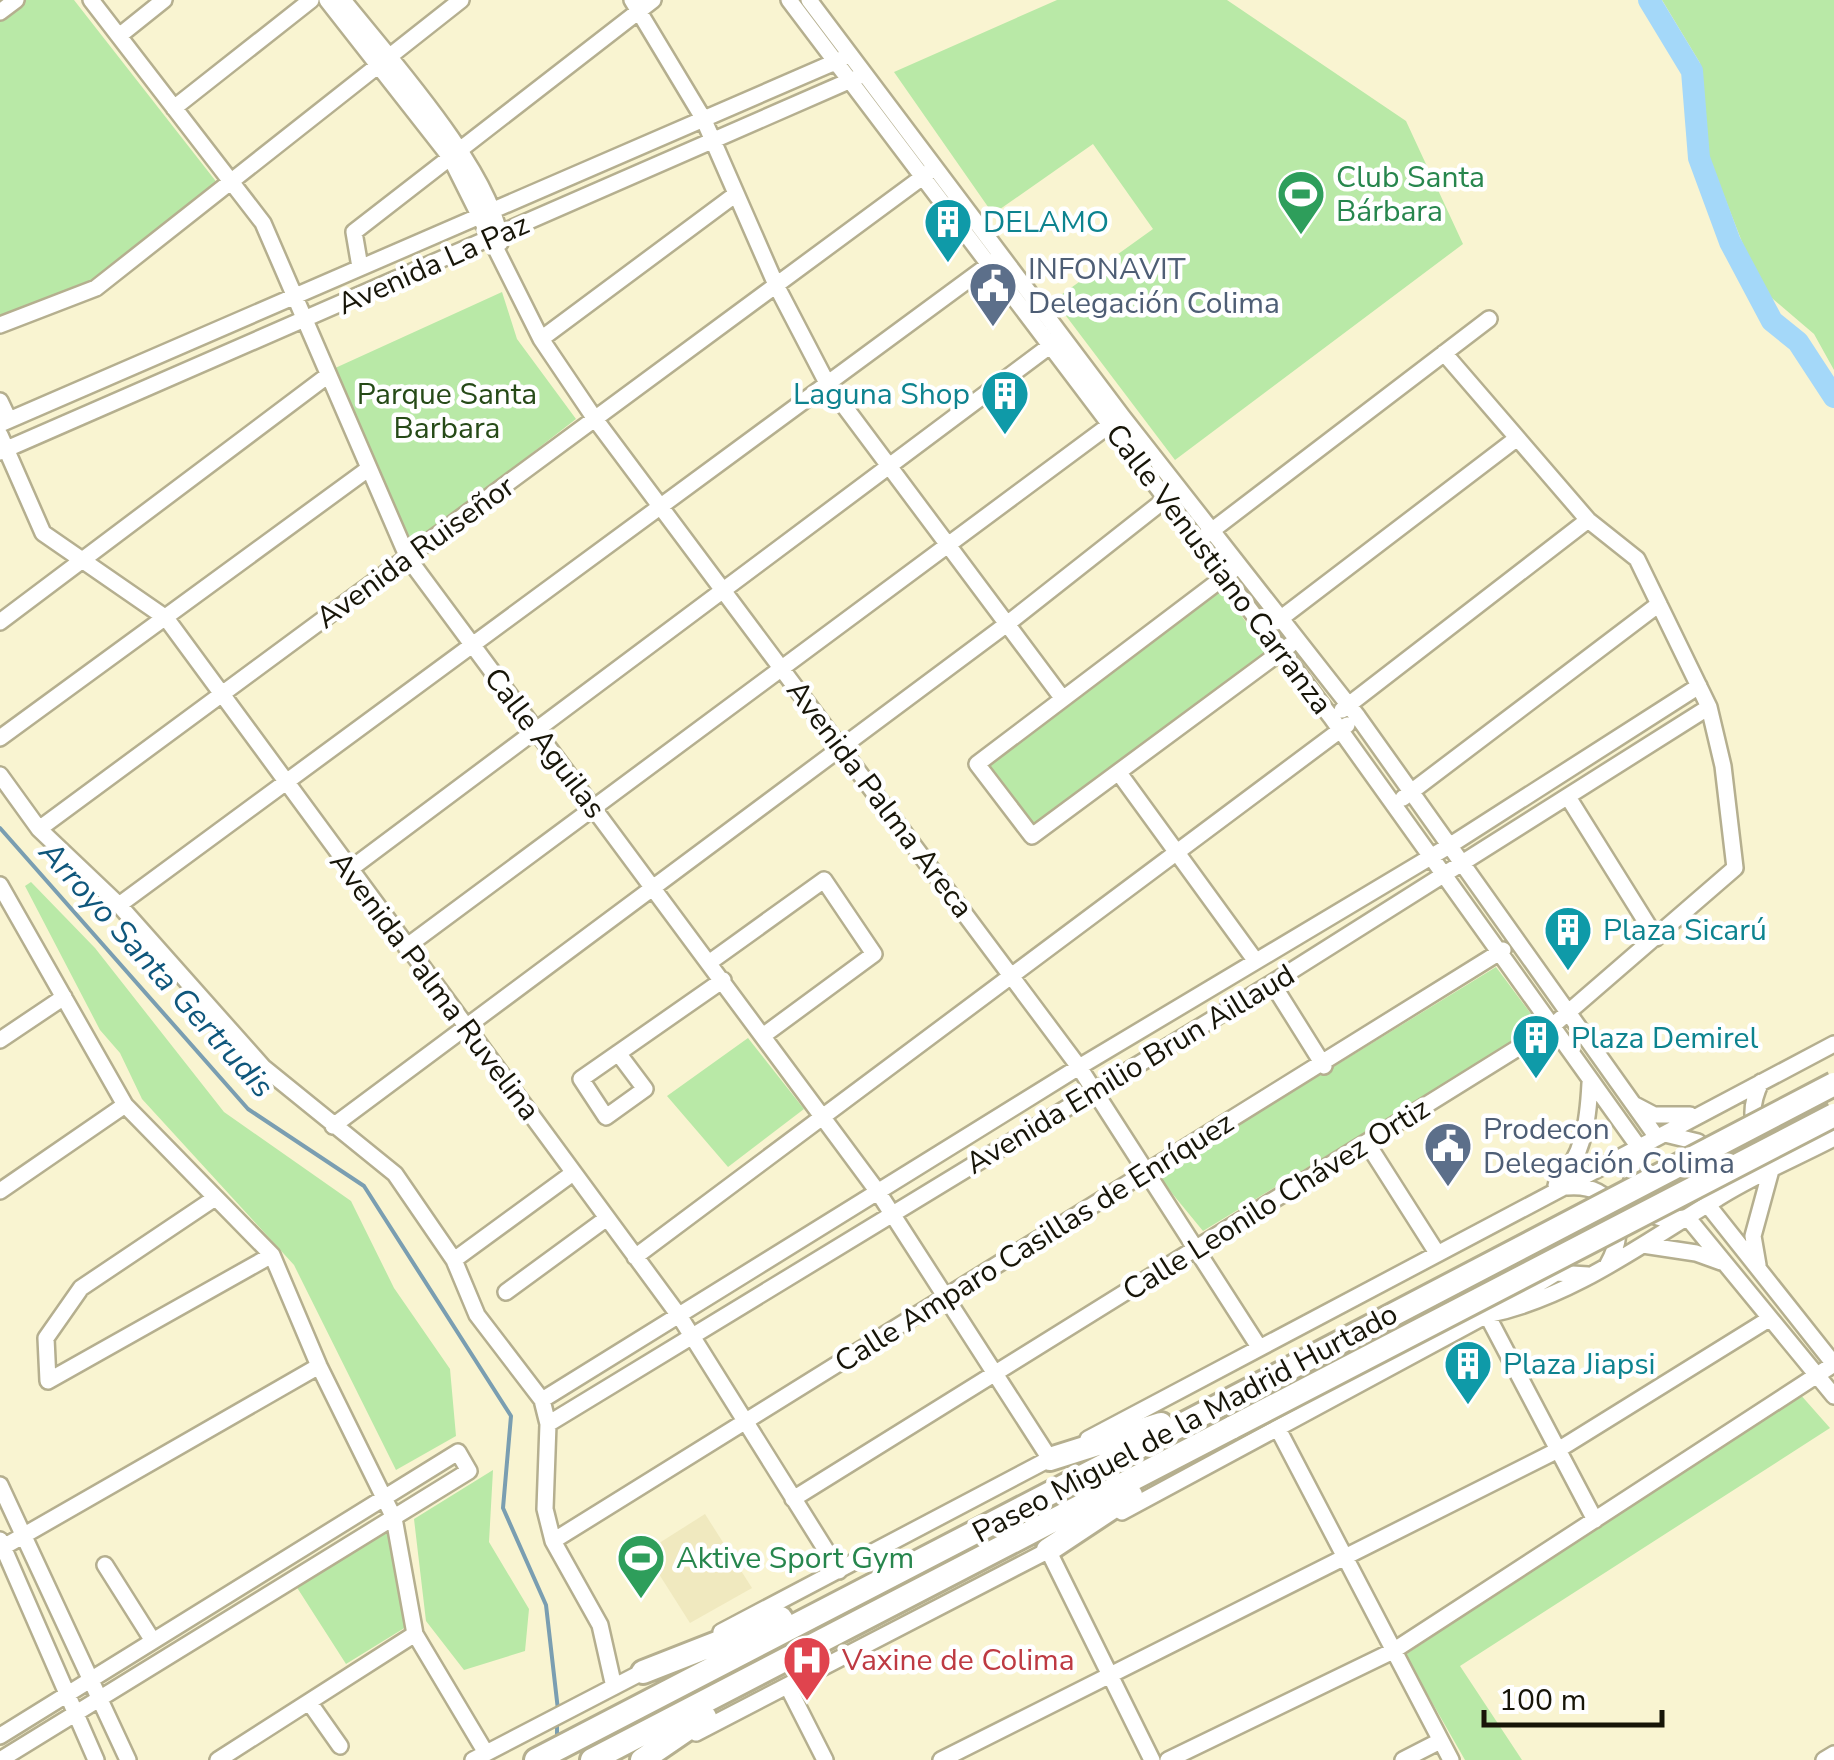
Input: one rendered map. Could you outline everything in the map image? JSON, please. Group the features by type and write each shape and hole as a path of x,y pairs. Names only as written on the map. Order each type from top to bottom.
{"highway":[{"name":"Paseo Miguel de la Madrid Hurtado","path":"536,1760 1834,1084"},
{"name":"Paseo Miguel de la Madrid Hurtado","path":"592,1760 786,1675 1233,1427 1834,1114"},
{"path":"1050,1459 1222,1404"},
{"path":"1048,1550 1233,1427"},
{"path":"643,1672 892,1576"},
{"path":"643,1760 786,1675"}],"street":[{"path":"0,12 16,0"},
{"name":"Calle Aguilas","path":"91,0 263,223 298,295 327,376 408,558 878,1192 1050,1459"},
{"path":"119,36 164,0"},
{"path":"174,108 311,0"},
{"name":"Avenida Palma Areca","path":"327,0 383,61 455,153 540,339 1080,1067 1144,1174 1259,1348"},
{"name":"Avenida Palma Areca","path":"344,0 383,61"},
{"path":"0,325 96,288 461,0"},
{"name":"Calle Venustiano Carranza","path":"789,0 843,59 996,259 1116,420 1168,502 1240,565 1353,711 1656,1136"},
{"name":"Calle Venustiano Carranza","path":"809,0 843,59"},
{"path":"360,268 354,232 641,3 702,118 777,287 827,383 1063,699"},
{"name":"Avenida La Paz","path":"3,436 298,295 843,59"},
{"name":"Avenida La Paz","path":"3,436 307,321 494,235 858,78"},
{"name":"Avenida Ruiseñor","path":"40,830 929,172"},
{"path":"540,339 736,194"},
{"path":"119,905 996,259"},
{"path":"1205,536 1488,319"},
{"path":"349,870 1057,341"},
{"path":"1444,353 1588,520 1637,559 1709,707"},
{"path":"0,622 327,376"},
{"name":"Avenida Palma Ruvelina","path":"0,401 3,436 44,533 84,557 166,618 680,1317 839,1571"},
{"path":"406,947 1116,420"},
{"name":"Calle Venustiano Carranza","path":"1116,420 1177,486 1226,576 1638,1146"},
{"path":"1266,630 1516,439"},
{"path":"0,738 368,469"},
{"path":"333,1126 1168,502 1177,486"},
{"path":"636,1257 822,1114 1178,855 1588,520"},
{"path":"1240,565 977,764 1021,822 1032,836 1297,639"},
{"path":"1393,805 1659,604"},
{"name":"Avenida Emilio Brun Aillaud","path":"542,1400 1080,1067 1449,846 1699,686"},
{"name":"Avenida Emilio Brun Aillaud","path":"548,1424 1272,983 1709,707"},
{"name":"Calle Leonilo Chávez Ortiz","path":"793,1499 993,1371 1197,1250 1567,1015 1735,868 1723,766 1709,707"},
{"path":"1120,773 1256,960"},
{"path":"0,775 40,830 119,905 262,1066 395,1174 454,1260 477,1315 542,1400 548,1424 545,1508 553,1541 600,1624 614,1687"},
{"path":"1568,797 1656,938"},
{"path":"710,962 824,880 874,954 764,1035"},
{"path":"3,896 124,1105 272,1256 319,1366 394,1518 415,1634 480,1757 1833,1044"},
{"name":"Calle Amparo Casillas de Enríquez","path":"553,1541 1324,1066 1515,943"},
{"path":"618,1053 723,980"},
{"path":"1272,983 1324,1066"},
{"path":"0,1040 64,997"},
{"path":"1761,1082 1752,1108 1760,1136 1780,1152 1806,1152"},
{"path":"1545,1196 1570,1169 1583,1144 1590,1083"},
{"path":"1630,1103 1664,1116 1699,1114"},
{"path":"0,1191 124,1105"},
{"path":"1656,1136 1685,1135 1708,1152 1716,1178 1707,1204"},
{"path":"825,1760 786,1675 1048,1550 1486,1315 1527,1307 1642,1245 1707,1204 1832,1142"},
{"path":"1367,1143 1438,1253"},
{"path":"1638,1146 1629,1174 1638,1202 1659,1218 1687,1217"},
{"path":"1759,1269 1754,1236 1771,1170"},
{"path":"454,1260 573,1173"},
{"path":"1560,1188 1596,1190 1617,1210 1621,1237 1608,1264"},
{"path":"215,1198 81,1288 46,1338 48,1381 272,1256"},
{"path":"1168,1760 1393,1650 1834,1364 1707,1204"},
{"path":"1687,1217 1834,1396"},
{"path":"506,1292 607,1218"},
{"path":"1642,1245 1696,1253 1723,1263"},
{"path":"1486,1315 1595,1520"},
{"path":"941,1760 1558,1450 1769,1319"},
{"path":"96,1760 1,1545 24,1536 319,1366"},
{"path":"1278,1430 1451,1760"},
{"path":"0,1736 458,1452 469,1471 0,1760"},
{"path":"0,1485 128,1760"},
{"path":"1048,1550 1152,1760"},
{"path":"105,1565 153,1642"},
{"path":"218,1760 415,1634"},
{"path":"309,1702 340,1746"},
{"path":"1403,1760 1440,1742"},
{"path":"1824,1760 1834,1754"}],"shaded area":[{"path":"705,1514 752,1588 690,1623 645,1552"}],"green space":[{"path":"24,0 74,0 218,184 96,278 0,316 0,19"},
{"name":"Club Santa Bárbara","path":"1057,0 1227,0 1406,121 1463,244 1175,460 1054,300 1153,229 1093,144 993,214 894,72"},
{"path":"1662,0 1834,0 1834,370 1814,334 1760,288 1703,142 1700,63"},
{"name":"Parque Santa Barbara","path":"502,292 517,339 576,419 410,548 333,369"},
{"path":"1221,588 1268,652 1033,829 986,765"},
{"path":"31,882 95,948 224,1112 351,1201 394,1288 450,1369 456,1436 396,1470 294,1265 142,1099 120,1053 100,1030 25,886"},
{"path":"1496,967 1540,1026 1203,1231 1157,1175"},
{"path":"748,1038 804,1109 728,1167 667,1096"},
{"path":"1799,1393 1830,1428 1460,1666 1522,1760 1465,1760 1405,1655"},
{"path":"493,1470 489,1542 529,1609 525,1651 464,1670 426,1621 414,1519"},
{"path":"390,1526 406,1627 346,1664 296,1586"}],"waterway":[{"path":"1649,0 1692,71 1699,158 1730,242 1772,321 1798,342 1834,397"},
{"name":"Arroyo Santa Gertrudis","path":"0,828 248,1109 364,1186 511,1416 503,1508 546,1605 558,1710"},
{"name":"Arroyo Santa Gertrudis","path":"557,1720 557,1740"}],"place":[{"name":"Club Santa Bárbara","path":"1301,236"},
{"name":"DELAMO","path":"948,264"},
{"name":"INFONAVIT Delegación Colima","path":"993,328"},
{"name":"Laguna Shop","path":"1005,436"},
{"name":"Plaza Sicarú","path":"1568,972"},
{"name":"Plaza Demirel","path":"1536,1080"},
{"name":"Prodecon Delegación Colima","path":"1448,1188"},
{"name":"Plaza Jiapsi","path":"1468,1406"},
{"name":"Aktive Sport Gym","path":"641,1600"},
{"name":"Vaxine de Colima","path":"807,1702"}]}
